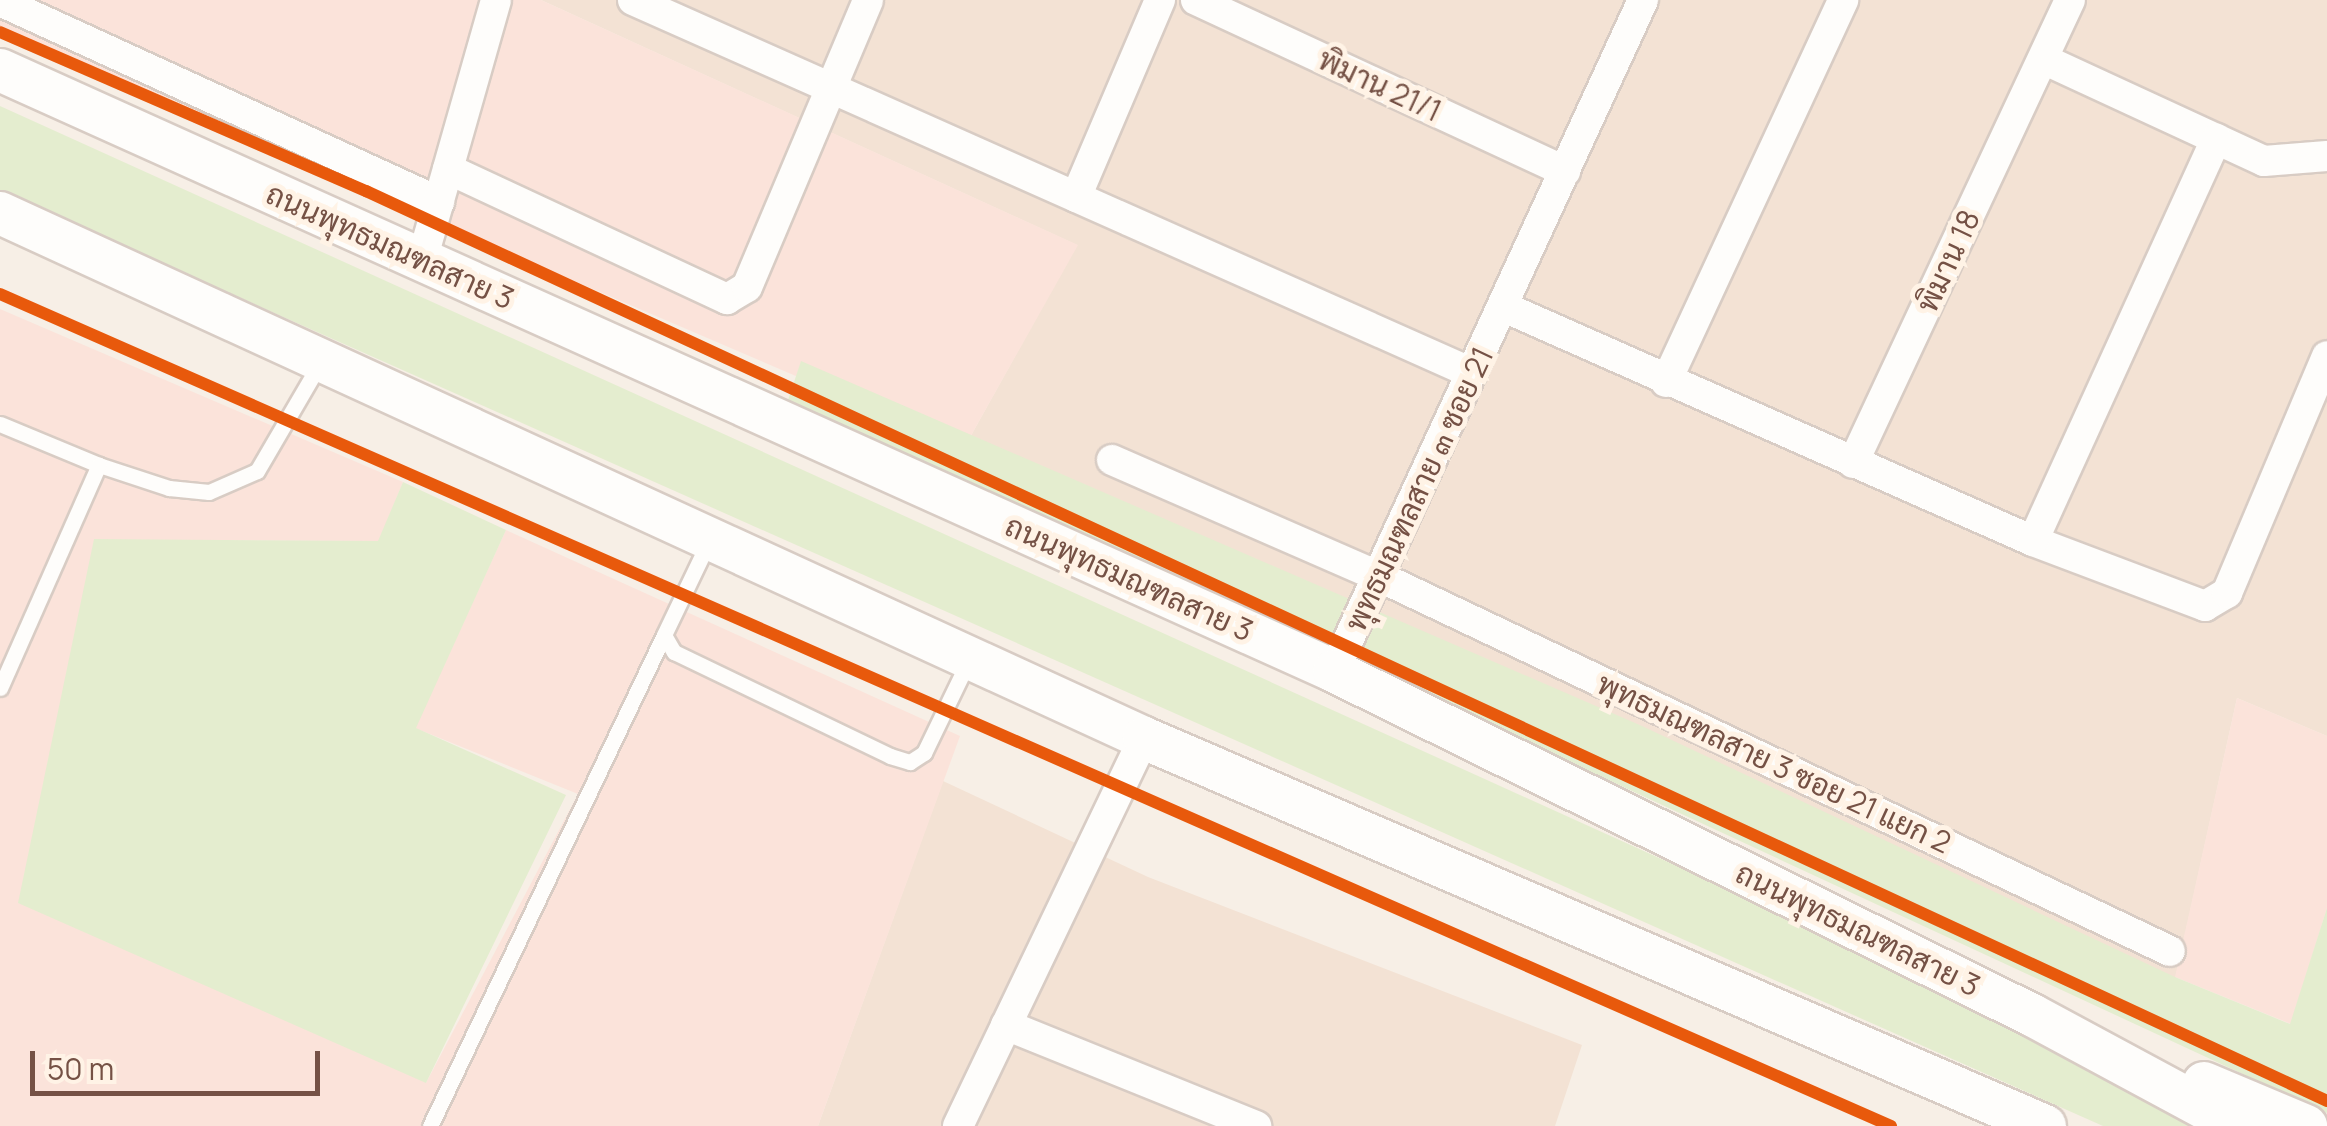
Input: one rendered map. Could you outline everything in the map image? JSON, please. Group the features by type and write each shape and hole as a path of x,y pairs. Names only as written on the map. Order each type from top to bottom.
{"main road":[{"name":"ถนนพุทธมณฑลสาย 3","path":"0,70 1334,670 2032,1015 2238,1126"},
{"path":"0,213 1144,738 2044,1126"},
{"path":"2032,1015 2306,1126"},
{"path":"1989,1103 2031,1126"}],"street":[{"path":"422,260 496,0"},
{"path":"633,0 1472,373"},
{"path":"448,169 727,298 747,287 868,0"},
{"path":"1076,197 1160,0"},
{"name":"พิมาน 21/1","path":"1196,0 1564,170"},
{"name":"พุทธมณฑลสาย ๓ ซอย 21","path":"1334,670 1643,0"},
{"path":"1666,382 1842,0"},
{"name":"พิมาน 18","path":"1853,463 2070,0"},
{"path":"0,1 439,202"},
{"path":"2044,59 2264,161 2327,156"},
{"path":"2033,541 2216,138"},
{"path":"1504,308 2033,541 2205,606 2227,593 2327,356"},
{"name":"พุทธมณฑลสาย 3 ซอย 21 แยก 2","path":"1112,460 1378,576 2170,950"},
{"path":"958,1126 1144,738"},
{"path":"1006,1024 1256,1126"}],"lane":[{"path":"0,424 99,465 169,488 209,492 257,472 321,362"},
{"path":"0,688 99,465"},
{"path":"430,1126 710,540"},
{"path":"664,634 674,652 691,661 910,762 924,753 970,659"}],"shaded area":[{"path":"0,0 541,0 1078,245 964,448 0,35"},
{"path":"541,0 2327,0 2327,736 2237,698 2171,998 964,448 1077,245"},
{"path":"0,309 403,482 379,541 94,540 426,1083 578,794 415,728 506,530 960,736 818,1126 0,1126"},
{"path":"2237,698 2327,736 2327,908 2291,1024 2175,977"},
{"path":"943,781 1148,877 1582,1045 1555,1126 818,1126"}],"green space":[{"path":"0,106 1809,926 2202,1126 2103,1126 0,191"},
{"path":"801,361 1642,726 2175,977 2290,1024 2327,908 2327,1113 788,400"},
{"path":"403,482 506,530 416,728 566,795 426,1083 18,903 94,539 378,541"}],"cycle path":[{"path":"0,32 366,191 2327,1101"},
{"path":"0,294 1891,1126"}]}
